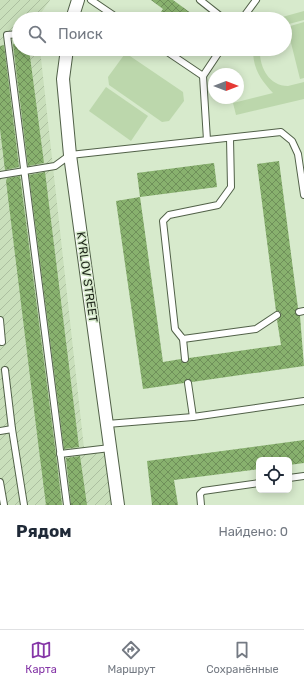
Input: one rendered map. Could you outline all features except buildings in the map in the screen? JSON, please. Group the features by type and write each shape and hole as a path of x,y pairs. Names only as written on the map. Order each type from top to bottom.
{"street":[{"path":"74,12 78,0"},
{"name":"KYRLOV STREET","path":"66,56 63,79 70,156 118,505"}],"lane":[{"path":"91,0 109,12"},
{"path":"200,0 215,12"},
{"path":"247,12 256,0"},
{"path":"7,35 67,505"},
{"path":"0,37 12,35"},
{"path":"173,56 203,76"},
{"path":"207,140 203,76 216,56"},
{"path":"0,175 55,166 70,156 281,132 292,141 298,154 304,195"},
{"path":"185,359 183,340 175,329 163,221 169,215 218,205 231,187 230,138"},
{"path":"183,340 256,329 277,315"},
{"path":"0,320 2,342"},
{"path":"5,370 12,429 24,505"},
{"path":"188,382 194,417"},
{"path":"107,424 194,417 304,401"},
{"path":"0,431 12,429"},
{"path":"60,454 110,448"},
{"path":"292,478 304,476"},
{"path":"0,482 4,505"},
{"path":"201,505 200,494 203,491 256,483"}],"shaded area":[{"path":"0,0 50,0 42,12 12,12 12,56 41,56 84,448 104,445 113,505 0,505"},
{"path":"304,11 304,20 292,23 292,14"},
{"path":"304,22 304,78 300,79 292,47 292,26"},
{"path":"123,56 130,56 183,92 184,101 169,121 162,122 109,85 108,77"},
{"path":"253,56 260,56 266,74 275,83 288,86 304,82 304,99 236,115 233,104 244,104 244,100 273,93 264,83 256,68"},
{"path":"106,87 148,116 131,141 89,111"}]}
